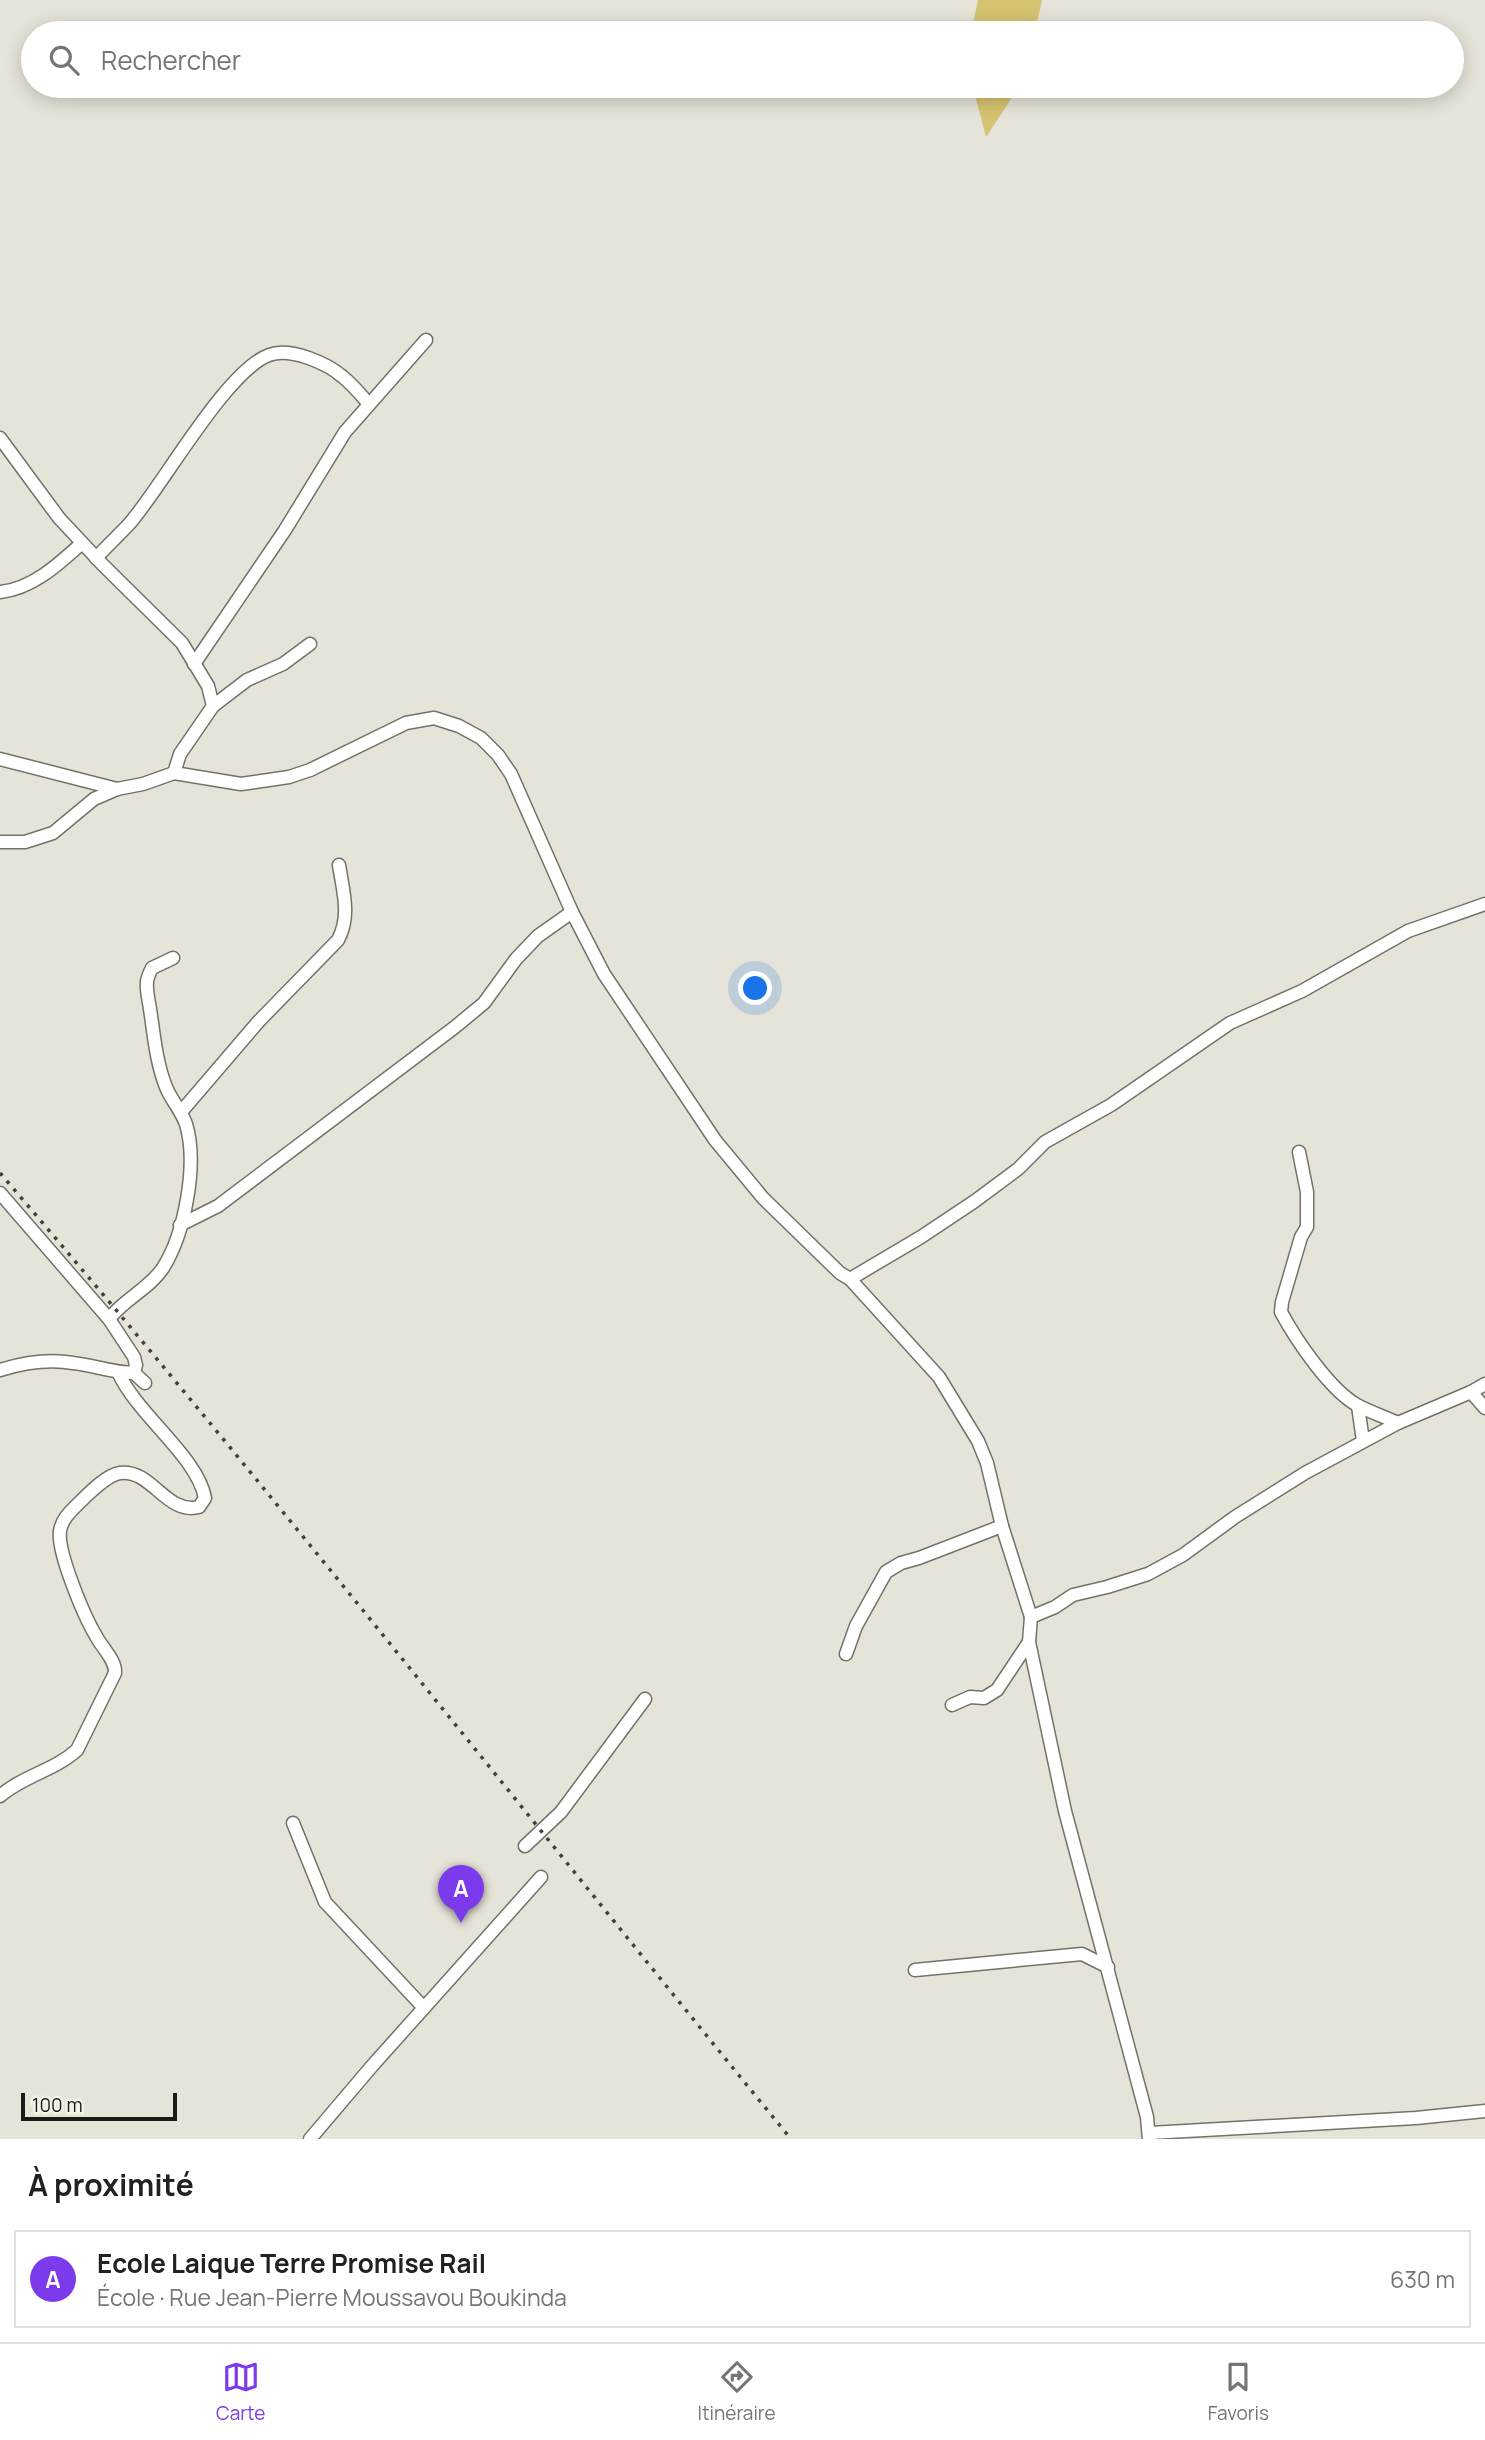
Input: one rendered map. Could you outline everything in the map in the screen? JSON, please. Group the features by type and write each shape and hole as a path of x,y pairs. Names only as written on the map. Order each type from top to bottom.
{"street":[{"path":"194,664 285,530 345,432 426,340"},
{"path":"96,558 130,523 217,404 249,366 270,354 287,354 324,364 342,376 369,404"},
{"path":"0,438 59,518 182,643 208,686 214,706"},
{"path":"0,592 33,581 61,563 82,543"},
{"path":"174,773 180,754 214,706 247,680 283,664 310,644"},
{"path":"0,842 25,842 53,833 94,799 117,789 143,784 174,773 232,783 265,782 310,770 406,723 434,718 459,726 481,738 498,755 511,774 572,912 604,974 715,1140 763,1198 840,1273 850,1279 939,1377 978,1441 987,1463 1002,1527 1031,1617 1030,1642 1065,1811 1108,1967 1149,2136 1485,2111"},
{"path":"0,759 117,789"},
{"path":"181,1112 259,1021 338,940 345,927 346,908 339,865"},
{"path":"850,1279 964,1208 1018,1169 1045,1142 1111,1105 1230,1023 1302,991 1408,931 1485,904"},
{"path":"180,1225 218,1206 455,1027 484,1003 516,959 538,936 572,912"},
{"path":"109,1319 123,1303 154,1279 164,1266 180,1225 190,1186 189,1140 181,1112 167,1090 158,1066 146,981 152,968 173,958"},
{"path":"1299,1152 1307,1192 1307,1227 1301,1237 1281,1312 1329,1382 1358,1406 1398,1423"},
{"path":"0,1193 109,1319 134,1357 134,1373"},
{"path":"0,1370 59,1361 134,1373 145,1383"},
{"path":"0,1796 20,1781 69,1757 77,1750 115,1673 114,1664 94,1633 75,1592 60,1538 66,1516 88,1494 117,1474 131,1473 140,1477 180,1507 200,1507 205,1498 198,1477 133,1399 118,1372"},
{"path":"1031,1617 1055,1607 1073,1595 1148,1574 1183,1555 1305,1473 1398,1423 1485,1384"},
{"path":"1471,1392 1485,1408"},
{"path":"1358,1406 1363,1441"},
{"path":"846,1654 856,1626 886,1572 901,1563 1002,1527"},
{"path":"952,1705 970,1697 984,1698 997,1690 1030,1642"},
{"path":"525,1846 561,1812 645,1699"},
{"path":"293,1823 324,1902 424,2008"},
{"path":"310,2139 541,1877"},
{"path":"1082,1954 1098,1930"},
{"path":"915,1970 1082,1954 1108,1967"}],"shaded area":[{"path":"978,0 1042,0 1038,21 974,21"},
{"path":"1012,98 986,137 976,99"}],"railway":[{"path":"0,1173 201,1412 791,2139"}],"place":[{"name":"Ecole Laique Terre Promise Rail","path":"461,1923"}]}
